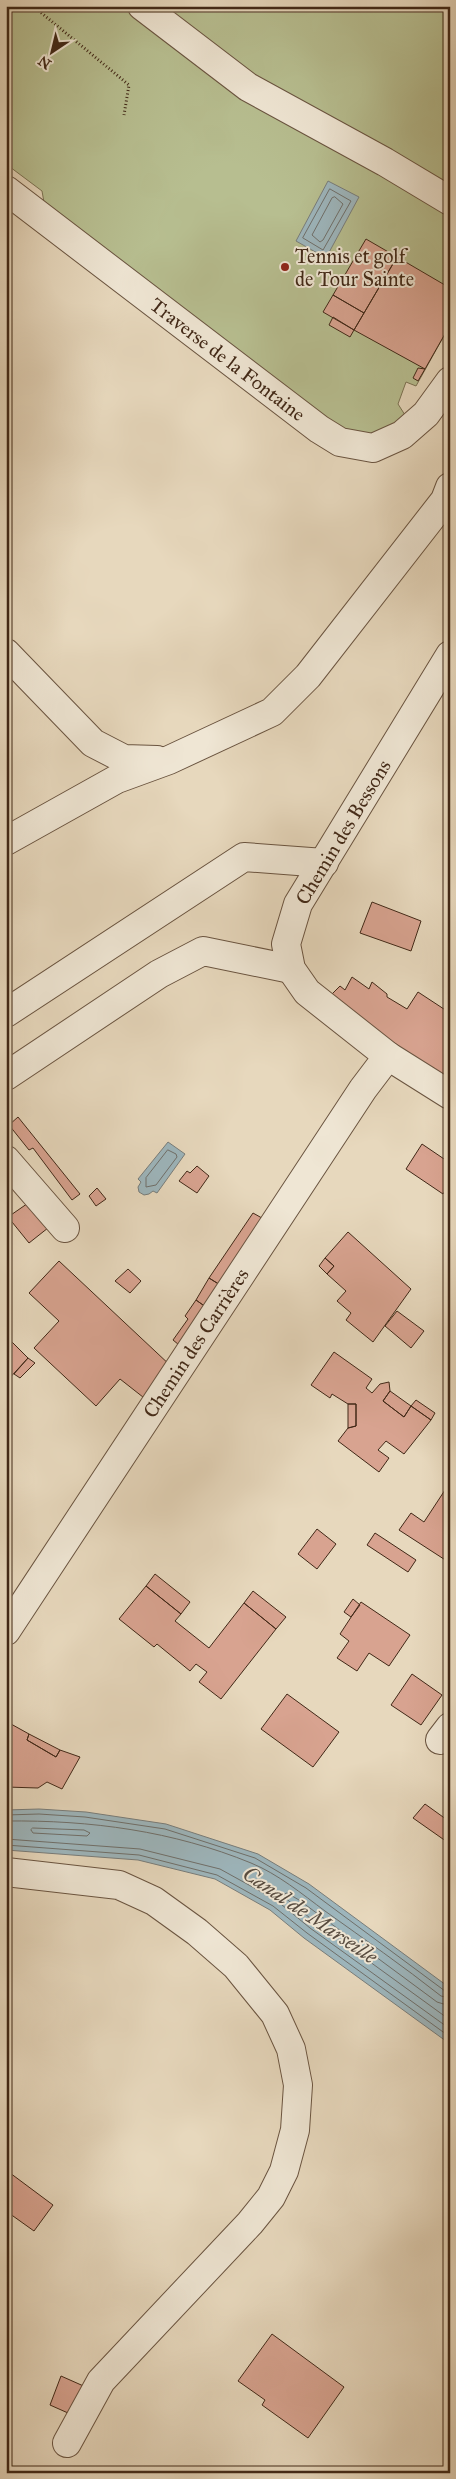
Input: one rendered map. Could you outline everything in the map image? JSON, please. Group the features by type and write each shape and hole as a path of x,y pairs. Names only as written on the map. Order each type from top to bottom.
{"street":[{"path":"142,6 248,87 385,162 450,201"},
{"name":"Traverse de la Fontaine","path":"6,190 319,430 340,442 373,448 402,435 426,414 450,381"},
{"path":"6,841 117,779 169,760 272,712 308,676 444,500 450,487"},
{"path":"6,653 93,743 124,759 169,760"},
{"name":"Chemin des Bessons","path":"450,655 298,904 286,944 291,969 307,992 388,1056 450,1095"},
{"path":"6,1014 244,857 324,863"},
{"path":"6,1076 159,974 203,951 291,969"},
{"name":"Chemin des Carrières","path":"6,1631 363,1089 388,1056"},
{"path":"6,1160 64,1228"},
{"path":"6,1872 118,1885 154,1901 197,1932 236,1966 275,2014 291,2049 298,2085 295,2130 284,2170 271,2197 250,2223 101,2381 67,2443"}],"path":[{"path":"33,6 130,84 124,115"}],"green space":[{"name":"Tennis et golf de Tour Sainte","path":"6,6 450,6 450,325 416,386 406,382 398,404 405,415 383,431 369,435 342,436 45,208 42,191 6,164"}],"water":[{"path":"328,181 359,197 326,258 296,241"},
{"path":"168,1142 185,1154 157,1193 153,1191 144,1195 139,1192 138,1187 141,1182 138,1179"},
{"name":"Canal de Marseille","path":"39,1809 86,1812 166,1824 258,1854 309,1884 450,1988 450,2044 304,1938 270,1910 215,1879 138,1860 6,1850 6,1810"}],"building":[{"path":"366,239 397,257 364,313 333,295"},
{"path":"397,257 450,288 450,325 425,369 354,330"},
{"path":"333,295 364,313 354,330 323,312"},
{"path":"333,317 354,330 350,337 329,325"},
{"path":"418,368 425,369 418,381 413,378"},
{"path":"372,902 421,921 411,951 360,933"},
{"path":"352,977 369,989 372,982 387,994 387,997 407,1009 418,992 450,1013 450,1069 445,1078 419,1063 329,997 340,986 345,990"},
{"path":"18,1117 80,1194 72,1200 33,1148 29,1150 9,1125"},
{"path":"422,1144 450,1163 450,1184 443,1194 406,1169"},
{"path":"197,1166 209,1176 197,1193 179,1181 187,1171 190,1173"},
{"path":"97,1188 106,1199 96,1206 89,1196"},
{"path":"34,1199 53,1224 29,1243 8,1217"},
{"path":"253,1213 269,1222 225,1288 209,1278"},
{"path":"348,1232 411,1289 373,1342 346,1320 351,1313 337,1301 346,1291 327,1274 334,1266 325,1258"},
{"path":"325,1258 334,1266 327,1274 319,1266"},
{"path":"59,1261 172,1367 148,1401 120,1379 96,1406 34,1348 59,1321 29,1293"},
{"path":"128,1269 141,1281 130,1293 115,1281"},
{"path":"209,1278 225,1288 210,1310 196,1300"},
{"path":"196,1300 210,1310 184,1349 173,1340 188,1319 185,1316"},
{"path":"397,1311 424,1331 411,1348 385,1326"},
{"path":"6,1336 28,1358 6,1382"},
{"path":"334,1352 372,1379 366,1388 372,1393 380,1384 389,1382 390,1391 383,1401 404,1417 411,1406 431,1420 404,1454 386,1441 378,1450 389,1458 379,1472 338,1441 348,1428 356,1426 356,1404 348,1404 332,1394 330,1398 311,1385"},
{"path":"28,1358 35,1363 20,1378 14,1374"},
{"path":"390,1391 411,1406 404,1417 383,1401"},
{"path":"416,1400 435,1413 431,1420 411,1406"},
{"path":"348,1404 356,1404 356,1426 348,1428"},
{"path":"445,1490 450,1493 450,1563 399,1530 411,1513 424,1522"},
{"path":"317,1529 336,1544 317,1569 298,1554"},
{"path":"375,1533 416,1560 408,1572 367,1545"},
{"path":"155,1574 190,1602 181,1614 146,1586"},
{"path":"146,1586 181,1614 175,1621 209,1648 244,1603 276,1629 221,1699 199,1682 207,1672 196,1664 190,1671 157,1644 154,1647 119,1619"},
{"path":"253,1591 286,1617 276,1629 244,1603"},
{"path":"353,1599 360,1605 351,1617 344,1612"},
{"path":"361,1602 410,1635 389,1666 369,1653 357,1671 337,1658 349,1641 340,1634"},
{"path":"412,1674 442,1695 421,1725 391,1705"},
{"path":"287,1694 339,1732 313,1767 261,1729"},
{"path":"11,1724 29,1734 27,1740 56,1757 60,1750 80,1757 62,1789 47,1782 38,1788 6,1787 6,1735"},
{"path":"29,1734 60,1750 56,1757 27,1740"},
{"path":"425,1804 450,1822 450,1844 413,1818"},
{"path":"6,2170 53,2205 34,2231 6,2211"},
{"path":"272,2334 344,2387 308,2438 262,2405 265,2400 238,2381"},
{"path":"61,2376 88,2388 77,2417 50,2405"}],"place":[{"name":"Tennis et golf de Tour Sainte","path":"285,267"}]}
